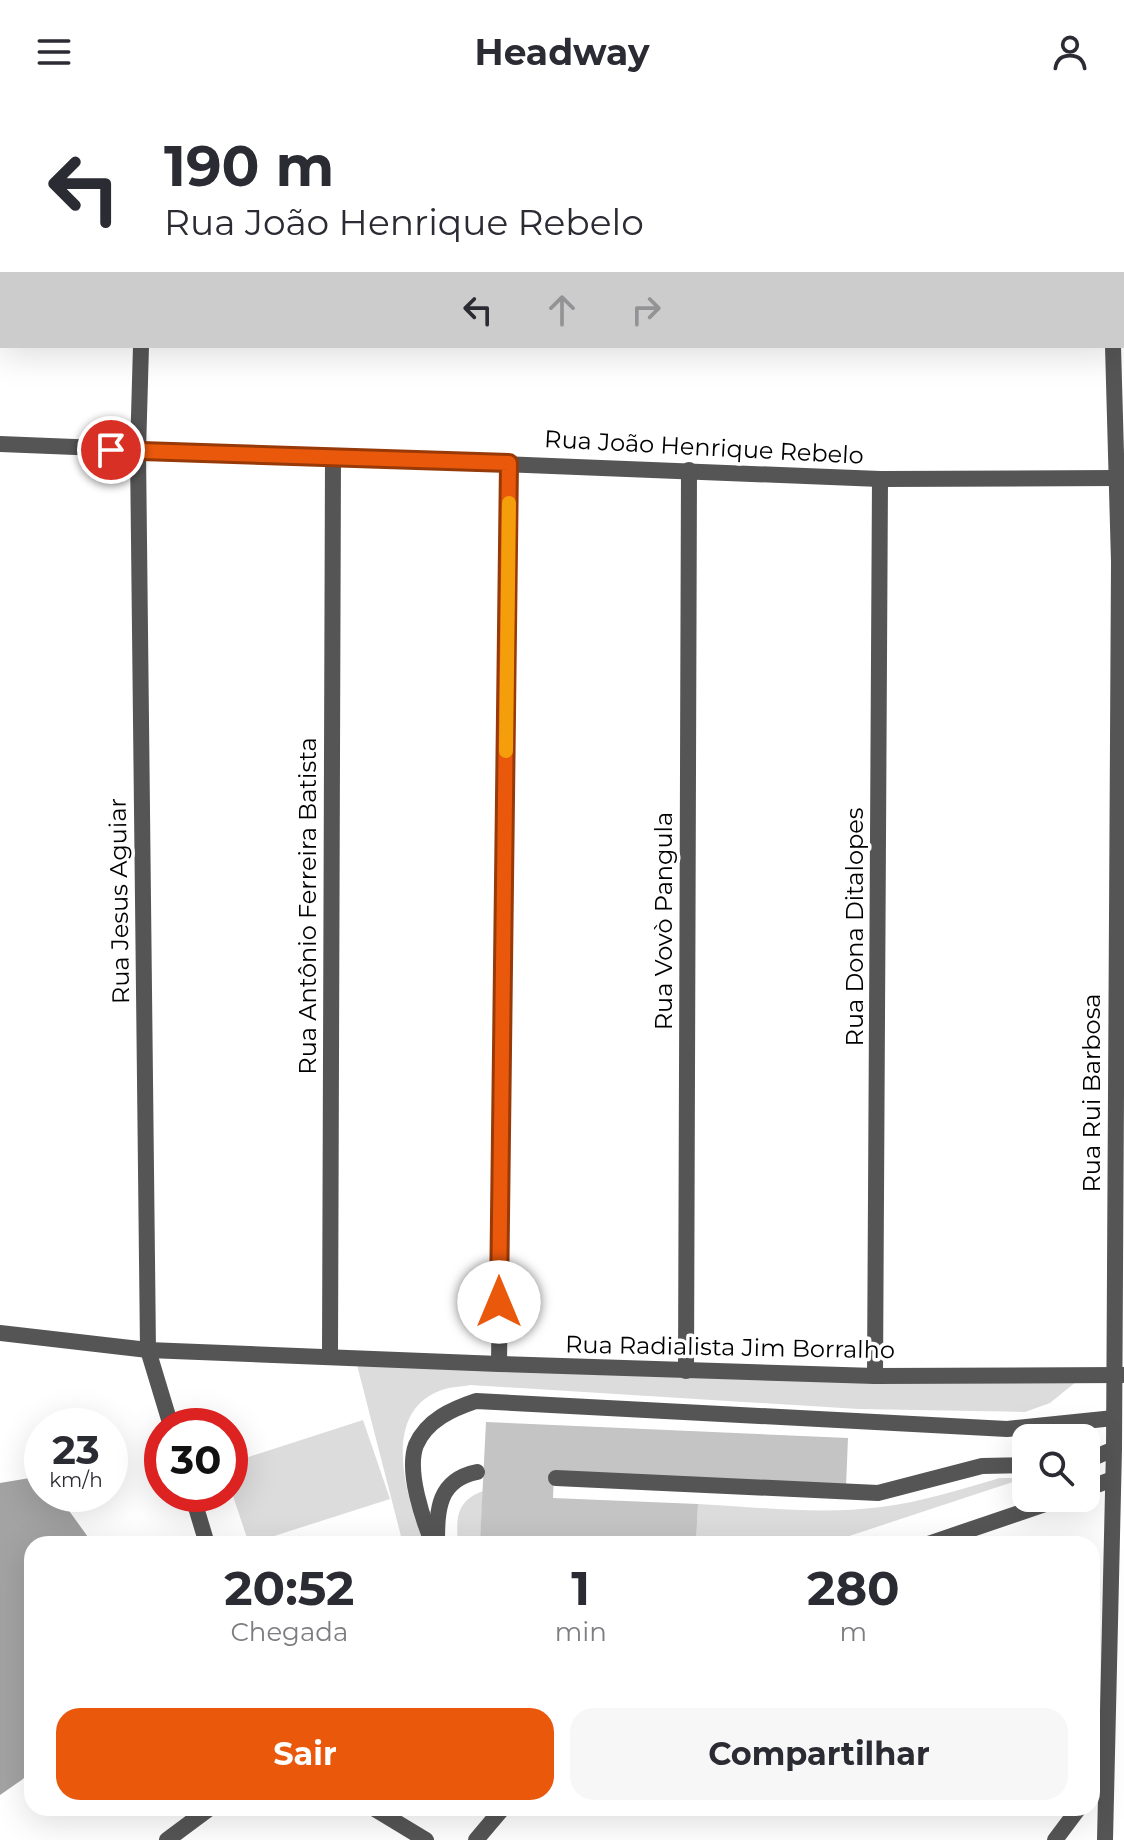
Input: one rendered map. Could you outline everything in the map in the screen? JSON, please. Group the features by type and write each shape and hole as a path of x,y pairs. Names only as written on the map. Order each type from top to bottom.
{"street":[{"name":"Rua Jesus Aguiar","path":"141,348 138,451 148,1350 166,1408"},
{"name":"Rua Rui Barbosa","path":"1105,1840 1114,1418 1118,1375 1122,562 1113,348"},
{"name":"Rua João Henrique Rebelo","path":"0,444 880,479 1117,478"},
{"name":"Rua Antônio Ferreira Batista","path":"330,1356 333,457"},
{"path":"499,1364 509,463"},
{"name":"Rua Vovò Pangula","path":"686,1371 689,470"},
{"name":"Rua Dona Ditalopes","path":"875,1376 880,479"},
{"name":"Rua Radialista Jim Borralho","path":"0,1333 148,1350 499,1364 875,1376 1118,1375"},
{"path":"432,1536 418,1500 414,1471 416,1446 432,1424 450,1410 476,1401 1007,1429 1114,1418"},
{"path":"1100,1455 1114,1449"},
{"path":"556,1478 878,1493 982,1466 1012,1465"},
{"path":"436,1536 445,1490 459,1476 477,1472"},
{"path":"1100,1484 1113,1479"},
{"path":"197,1512 205,1536"},
{"path":"951,1536 1022,1512"},
{"path":"1100,1782 1105,1775"},
{"path":"167,1840 199,1816"},
{"path":"386,1816 426,1840"},
{"path":"476,1840 496,1816"},
{"path":"1055,1840 1073,1816"}],"shaded area":[{"path":"356,1361 1082,1377 1050,1403 1025,1412 859,1409 470,1385 446,1389 420,1403 409,1419 403,1460 411,1505 421,1536 401,1536"},
{"path":"363,1420 390,1499 274,1536 246,1536 238,1512 248,1512 248,1457"},
{"path":"1000,1478 1012,1478 1012,1482 849,1536 696,1536 698,1504 836,1510 911,1502"},
{"path":"24,1479 24,1512 70,1512 87,1536 24,1536 24,1778 0,1795 0,1483"},
{"path":"483,1491 480,1536 458,1536 460,1512 474,1495"}],"building":[{"path":"486,1422 848,1438 846,1487 554,1474 553,1498 698,1504 696,1536 480,1536"}],"slow traffic":[{"path":"506,751 509,503"}],"route":[{"path":"111,450 509,463 499,1302"}]}
